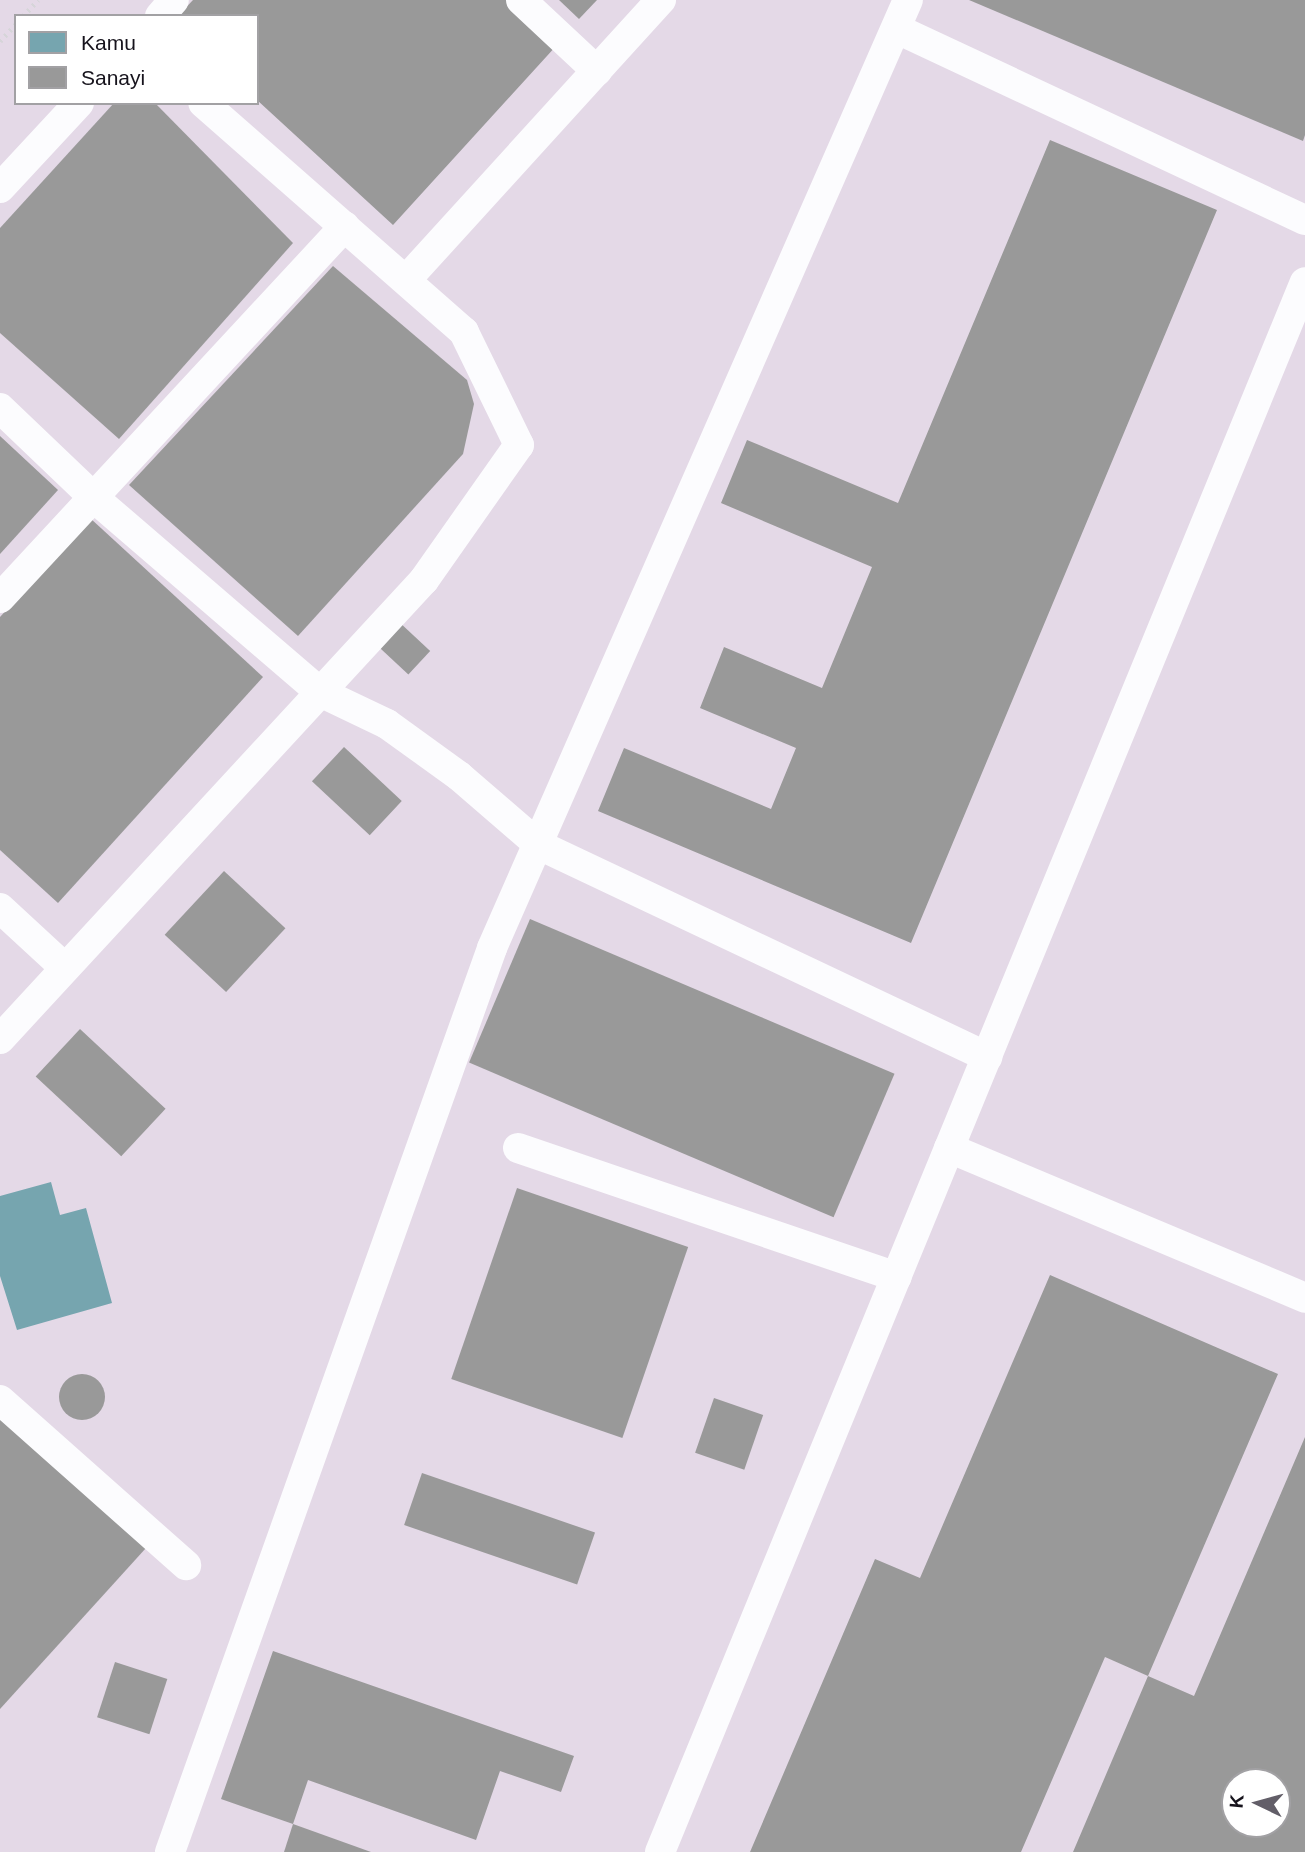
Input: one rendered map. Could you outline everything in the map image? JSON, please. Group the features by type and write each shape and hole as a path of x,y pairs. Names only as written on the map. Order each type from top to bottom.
{"street":[{"path":"162,14 174,0"},
{"path":"521,0 597,71"},
{"path":"406,280 661,0"},
{"path":"170,1852 492,948 908,0"},
{"path":"897,29 1305,220"},
{"path":"0,188 77,105"},
{"path":"0,1039 424,579 519,445 464,332 205,105"},
{"path":"0,598 345,226"},
{"path":"660,1852 1305,282"},
{"path":"0,408 93,497 320,692 387,724 459,776 539,845 987,1057"},
{"path":"0,908 65,968"},
{"path":"518,1148 897,1277"},
{"path":"949,1148 1305,1298"},
{"path":"0,1400 186,1565"}],"path":[{"path":"25,14 38,0"},
{"path":"0,41 14,26"}],"shaded area":[{"path":"0,0 1305,0 1305,1852 0,1852"}],"building: Kamu":[{"path":"51,1182 60,1215 86,1208 112,1303 17,1330 0,1276 0,1196"}],"building: Sanayi":[{"path":"193,0 508,0 557,45 393,225 259,102 259,14 180,14"},
{"path":"559,0 597,0 579,19"},
{"path":"969,0 1305,0 1303,141"},
{"path":"112,105 157,105 293,243 119,439 0,333 0,228"},
{"path":"1050,140 1217,210 911,943 598,811 624,748 771,809 796,748 700,708 724,647 822,688 872,567 721,503 747,440 898,503"},
{"path":"333,266 467,380 474,404 463,454 298,636 129,485"},
{"path":"0,436 58,490 0,554"},
{"path":"90,518 263,677 58,903 0,850 0,617"},
{"path":"398,621 430,651 408,674 376,644"},
{"path":"344,747 402,801 370,835 312,781"},
{"path":"224,871 285,928 226,992 165,935"},
{"path":"530,919 895,1074 834,1217 469,1063"},
{"path":"80,1029 166,1109 121,1156 36,1077"},
{"path":"517,1188 688,1247 622,1438 451,1379"},
{"path":"1050,1275 1278,1374 1148,1676 1105,1657 1021,1852 750,1852 875,1559 920,1578"},
{"path":"82,1374 98,1381 105,1397 98,1413 82,1420 66,1413 59,1397 66,1381"},
{"path":"714,1398 763,1415 744,1470 695,1453"},
{"path":"0,1414 146,1548 0,1709"},
{"path":"1305,1437 1305,1852 1073,1852 1148,1676 1194,1696"},
{"path":"422,1473 595,1533 577,1585 404,1525"},
{"path":"273,1651 574,1756 561,1792 500,1771 476,1840 308,1780 293,1824 221,1799"},
{"path":"115,1662 167,1679 149,1734 97,1717"},
{"path":"293,1824 371,1852 284,1852"}]}
